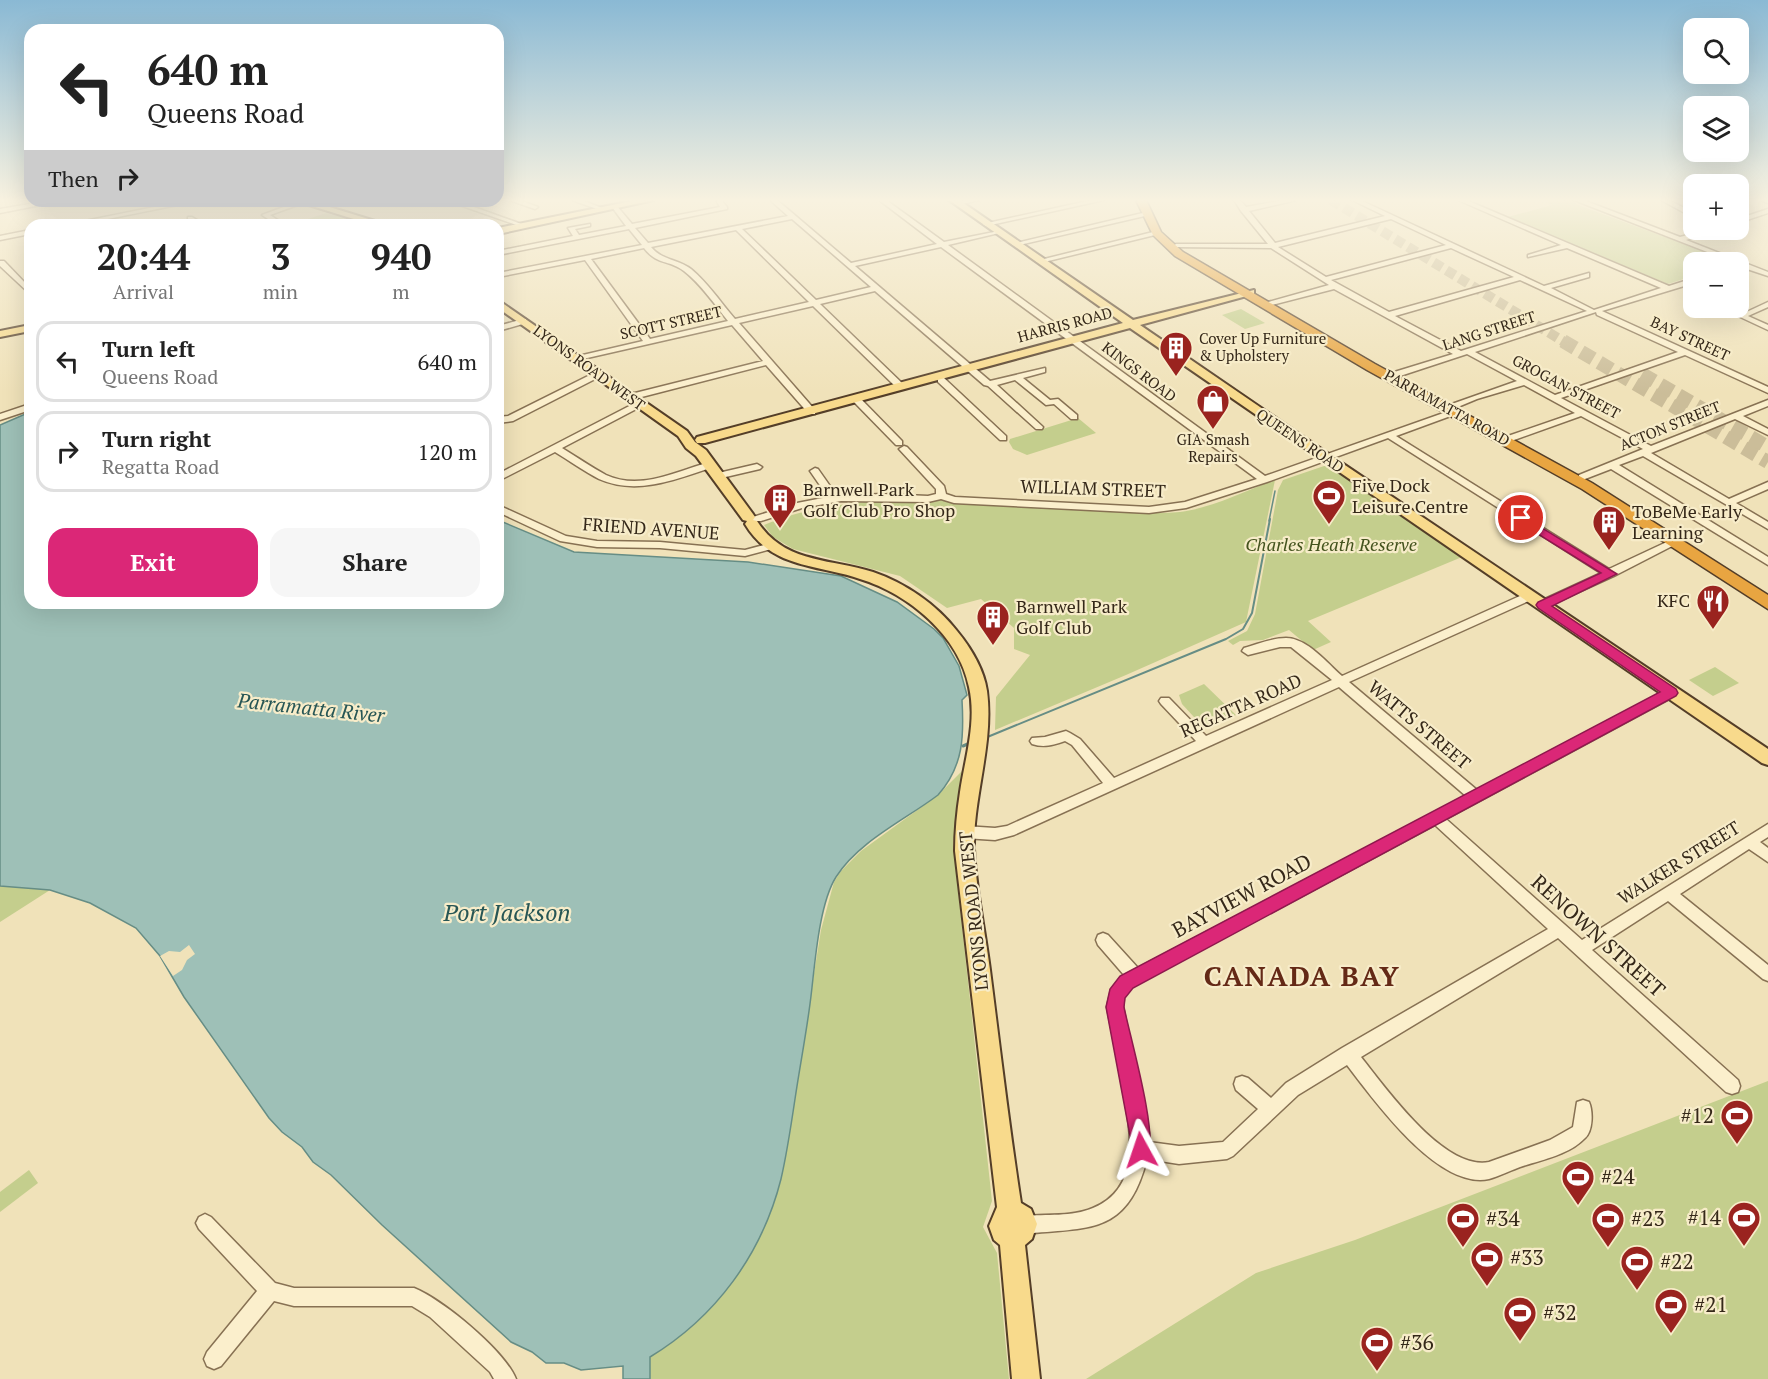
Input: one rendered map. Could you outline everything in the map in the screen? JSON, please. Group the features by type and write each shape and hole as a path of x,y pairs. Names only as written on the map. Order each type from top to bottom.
{"highway":[{"name":"PARRAMATTA ROAD","path":"1197,264 1587,486 1768,603"},
{"name":"PARRAMATTA ROAD","path":"1204,264 1246,292 1271,304 1452,409 1582,477 1768,596"}],"main road":[{"name":"QUEENS ROAD","path":"1045,264 1325,458 1768,758"},
{"name":"HARRIS ROAD","path":"696,443 1246,292"},
{"name":"LYONS ROAD WEST","path":"504,307 696,443 713,471 771,546 796,558 853,571 910,597 936,617 955,639 972,666 981,701 979,741 964,832 994,1103 1015,1225 1026,1379"},
{"path":"0,334 24,329"}],"street":[{"path":"2,264 24,286"},
{"path":"504,274 550,264"},
{"path":"591,264 648,342"},
{"path":"680,264 687,269 812,412"},
{"path":"775,264 901,387"},
{"name":"KINGS ROAD","path":"969,264 1264,480"},
{"name":"GROGAN STREET","path":"1300,264 1389,315 1582,413 1768,526"},
{"path":"1324,280 1382,264"},
{"name":"BAY STREET","path":"1494,264 1768,390"},
{"path":"1614,264 1668,288"},
{"path":"851,265 991,384 1039,428"},
{"path":"1749,267 1767,273"},
{"path":"1544,288 1586,275"},
{"path":"1389,315 1521,277"},
{"name":"LANG STREET","path":"1394,375 1683,283"},
{"path":"1271,304 1335,286"},
{"name":"SCOTT STREET","path":"577,359 877,288"},
{"path":"1768,304 1742,314 1743,317 1768,328"},
{"path":"504,328 523,321"},
{"path":"1554,398 1685,352"},
{"path":"504,475 556,448 635,400 768,362"},
{"path":"991,384 1042,370"},
{"path":"504,420 510,419 598,374"},
{"path":"1017,377 1049,403 1055,401 1074,417"},
{"path":"938,378 1004,438"},
{"name":"WILLIAM STREET","path":"752,520 794,506 833,498 868,496 928,499 941,496 954,500 1149,510 1199,502 1389,435 1476,398 1524,382"},
{"path":"856,399 941,488 941,496"},
{"name":"ACTON STREET","path":"1582,477 1768,403"},
{"path":"0,417 24,409"},
{"path":"1511,438 1582,413"},
{"path":"1735,416 1768,432"},
{"path":"1389,435 1611,574"},
{"path":"556,448 605,477 628,483 639,484 713,471 757,467"},
{"path":"1612,465 1768,562"},
{"path":"815,471 833,498"},
{"path":"1728,502 1768,485"},
{"name":"FRIEND AVENUE","path":"504,511 564,539 597,544 660,545 745,554 771,546"},
{"name":"REGATTA ROAD","path":"964,832 995,834 1009,831 1340,682 1536,601 1611,574 1675,542"},
{"name":"WATTS STREET","path":"1248,651 1267,649 1283,642 1293,643 1475,796"},
{"name":"BAYVIEW ROAD","path":"1015,1225 1076,1222 1091,1219 1106,1212 1126,1193 1141,1150 1138,1119 1115,1007 1115,999 1120,989 1136,977 1671,693"},
{"path":"1165,700 1204,742"},
{"path":"1036,741 1045,742 1066,736 1076,742 1112,784"},
{"name":"RENOWN STREET","path":"1435,817 1732,1086"},
{"name":"WALKER STREET","path":"1581,949 1768,830"},
{"path":"1749,842 1768,856"},
{"path":"1669,893 1768,974"},
{"path":"1141,1150 1179,1155 1227,1150 1292,1089 1560,930"},
{"path":"1103,940 1136,977"},
{"path":"1348,1054 1400,1118 1431,1149 1458,1166 1480,1172 1564,1145 1581,1131 1582,1108"},
{"path":"1242,1084 1270,1108"},
{"path":"205,1223 270,1291 294,1297 414,1298 437,1310 497,1365 506,1379"},
{"path":"214,1359 270,1291"}],"green space":[{"path":"1621,264 1683,264 1683,279 1668,284"},
{"path":"1241,309 1265,323 1245,329 1222,315"},
{"path":"1078,418 1096,433 1027,455 1013,449 1009,442 1010,439"},
{"name":"Charles Heath Reserve","path":"1327,465 1462,557 1308,621 1331,642 1313,650 1289,630 1263,640 1240,641 1233,645 1228,641 1247,631 1255,614 1278,490 1283,480"},
{"name":"Barnwell Park Golf Club","path":"1275,480 1246,622 995,730 996,697 1030,655 1014,649 1014,628 981,599 947,608 900,576 793,549 773,537 764,525 801,513 841,505 883,501 970,501 1137,512 1180,512 1217,503"},
{"path":"1715,667 1739,683 1713,696 1689,680"},
{"path":"1204,684 1236,715 1205,729 1182,704 1179,695"},
{"path":"962,771 953,844 992,1201 983,1227 997,1253 1009,1379 650,1379 650,1357 696,1323 716,1303 748,1258 772,1207 781,1179 821,930 834,882 841,871 861,851 938,795"},
{"path":"0,886 50,890 0,922"},
{"path":"1768,1081 1768,1379 1086,1379 1256,1273 1355,1240"},
{"path":"29,1170 38,1183 0,1212 0,1192"}],"water":[{"name":"Port Jackson","path":"24,415 24,609 504,609 504,523 574,552 748,562 841,576 897,602 943,638 959,666 967,695 962,700 963,726 958,761 947,784 938,795 883,832 857,853 836,877 830,889 819,934 808,1022 787,1149 773,1207 749,1258 715,1303 696,1323 650,1357 650,1379 623,1379 623,1366 581,1370 564,1363 546,1363 532,1352 511,1342 382,1225 331,1175 313,1162 302,1147 282,1132 269,1118 184,997 160,956 136,928 90,903 50,890 0,886 0,425"}],"pier":[{"path":"189,945 195,954 187,960 182,970 173,976 160,956 169,951 180,952"}],"waterway":[{"path":"1269,521 1275,491"},
{"path":"985,738 1226,639 1243,629 1252,613 1270,519"},
{"path":"963,746 970,743"},
{"path":"966,745 971,743"}],"tunnel":[{"path":"1437,264 1566,343"},
{"path":"1563,341 1768,462"},
{"path":"1642,374 1768,447"}],"place":[{"name":"Cover Up Furniture & Upholstery","path":"1176,377"},
{"name":"GIA Smash Repairs","path":"1213,430"},
{"name":"Five Dock Leisure Centre","path":"1329,525"},
{"name":"Barnwell Park Golf Club Pro Shop","path":"780,529"},
{"name":"ToBeMe Early Learning","path":"1609,551"},
{"name":"KFC","path":"1713,630"},
{"name":"Barnwell Park Golf Club","path":"993,646"},
{"name":"#12","path":"1737,1145"},
{"name":"#24","path":"1578,1206"},
{"name":"#14","path":"1744,1247"},
{"name":"#34","path":"1463,1248"},
{"name":"#23","path":"1608,1248"},
{"name":"#33","path":"1487,1287"},
{"name":"#22","path":"1637,1291"},
{"name":"#21","path":"1671,1334"},
{"name":"#32","path":"1520,1342"},
{"name":"#36","path":"1377,1372"}],"district":[{"name":"CANADA BAY","path":"1302,976"}],"route":[{"path":"1141,1150 1138,1119 1115,1007 1116,995 1126,982 1671,693 1542,605 1611,574 1521,518"}],"water label":[{"name":"Parramatta River","path":"311,708"}]}
